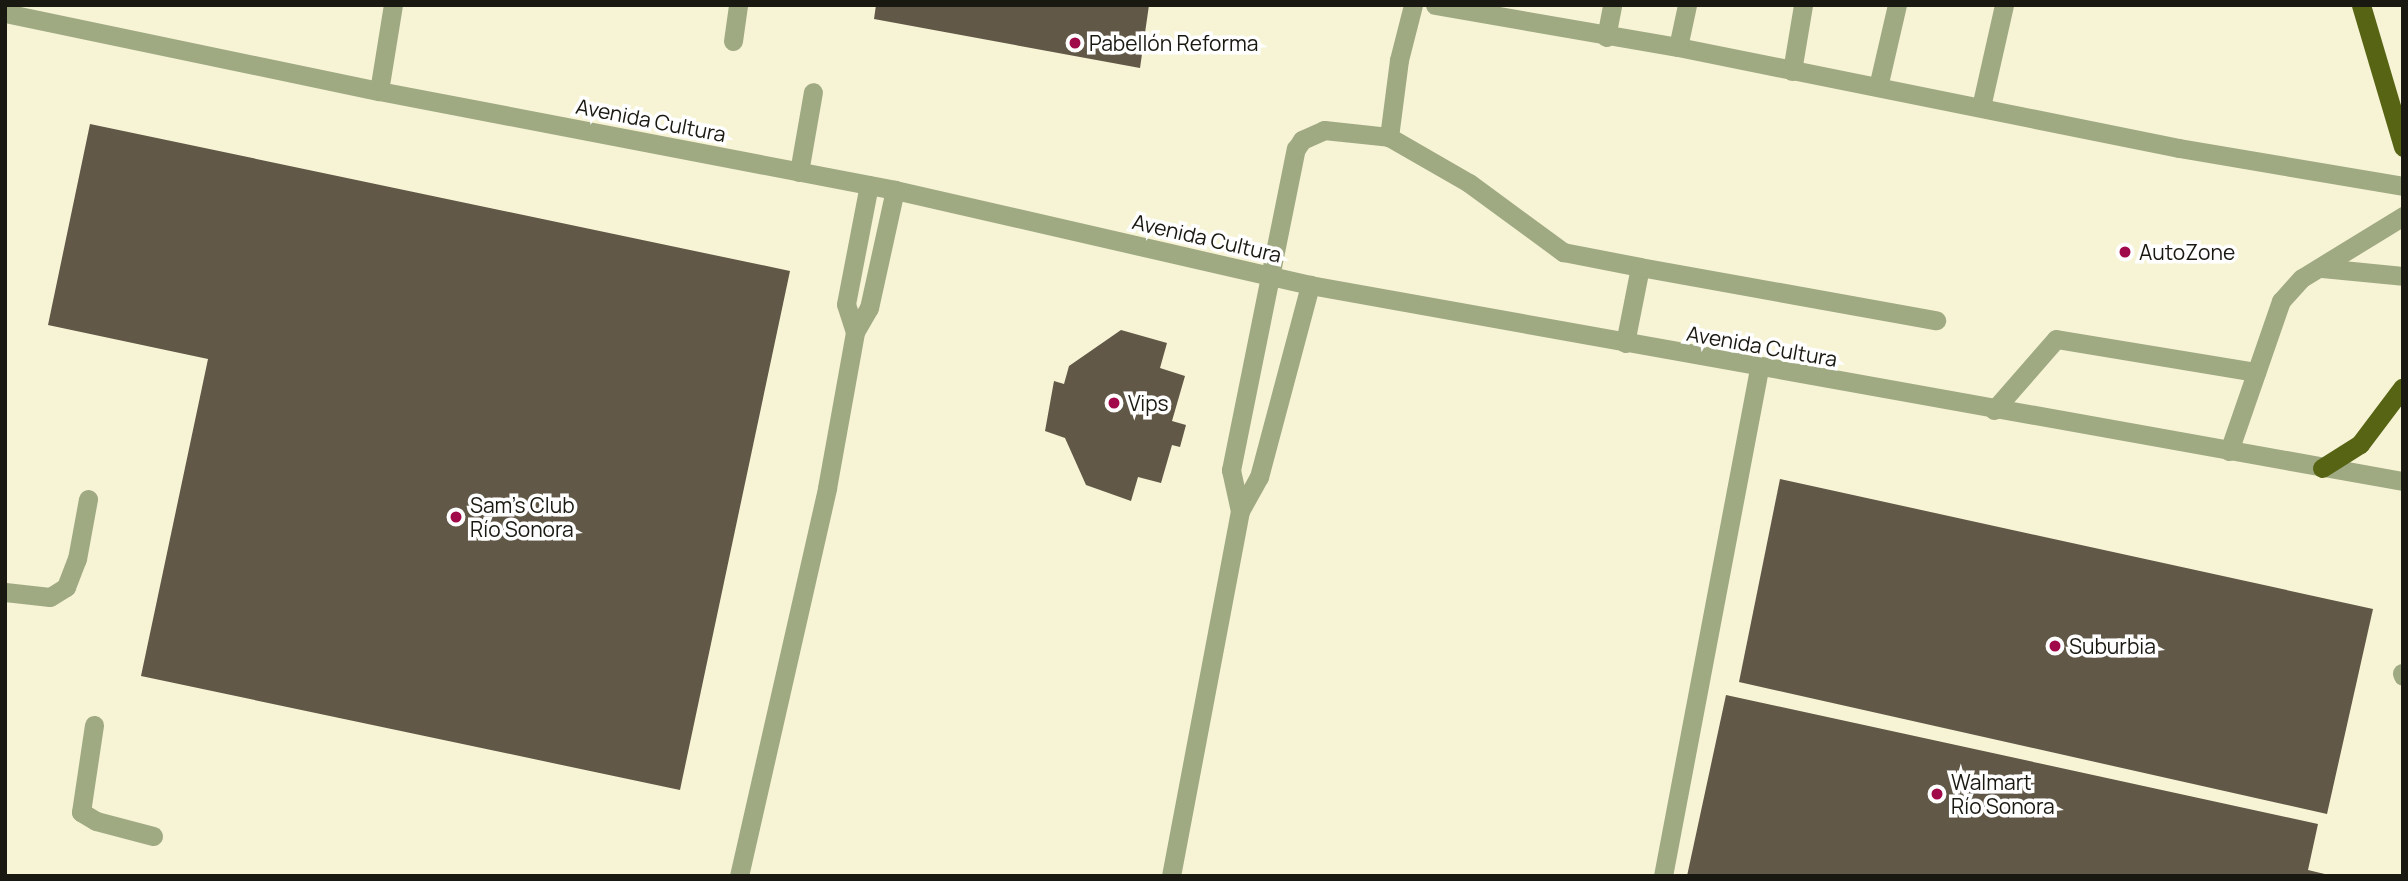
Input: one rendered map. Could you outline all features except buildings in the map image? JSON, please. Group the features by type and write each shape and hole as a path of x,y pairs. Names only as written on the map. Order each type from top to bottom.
{"main road":[{"path":"2361,5 2403,146"},
{"path":"2322,468 2360,444 2403,387"}],"street":[{"path":"379,91 393,5"},
{"path":"733,41 738,5"},
{"path":"1389,137 1399,60 1413,5"},
{"path":"1435,5 1606,37 1678,47 2154,144 2403,186"},
{"path":"1606,37 1612,5"},
{"path":"1678,47 1687,5"},
{"path":"1792,71 1803,5"},
{"path":"1878,87 1898,5"},
{"path":"1981,107 2004,5"},
{"name":"Avenida Cultura","path":"5,13 379,91 895,190 1310,285 1759,369 2403,481"},
{"path":"799,172 813,92"},
{"path":"1240,511 1231,470 1273,277 1296,149 1302,140 1324,130 1389,137 1469,183 1563,252 1936,320"},
{"path":"855,332 846,304 869,185"},
{"path":"739,876 827,488 855,332 869,308 895,190"},
{"path":"2228,451 2281,301 2292,286 2403,216"},
{"path":"1625,343 1640,267"},
{"path":"2322,268 2403,276"},
{"path":"1171,876 1240,511 1259,477 1310,285"},
{"path":"1994,410 2056,339 2256,372"},
{"path":"1663,876 1759,369"},
{"path":"5,592 50,597 66,587 77,559 88,499"},
{"path":"94,725 81,812 96,821 153,836"}],"shaded area":[{"path":"12,5 2403,5 2403,876 5,876 5,23"}],"place":[{"name":"Pabellón Reforma","path":"1075,43"},
{"name":"AutoZone","path":"2125,252"},
{"name":"Vips","path":"1114,403"},
{"name":"Sam's Club Río Sonora","path":"456,517"},
{"name":"Suburbia","path":"2055,646"},
{"name":"Walmart Río Sonora","path":"1937,794"}]}
